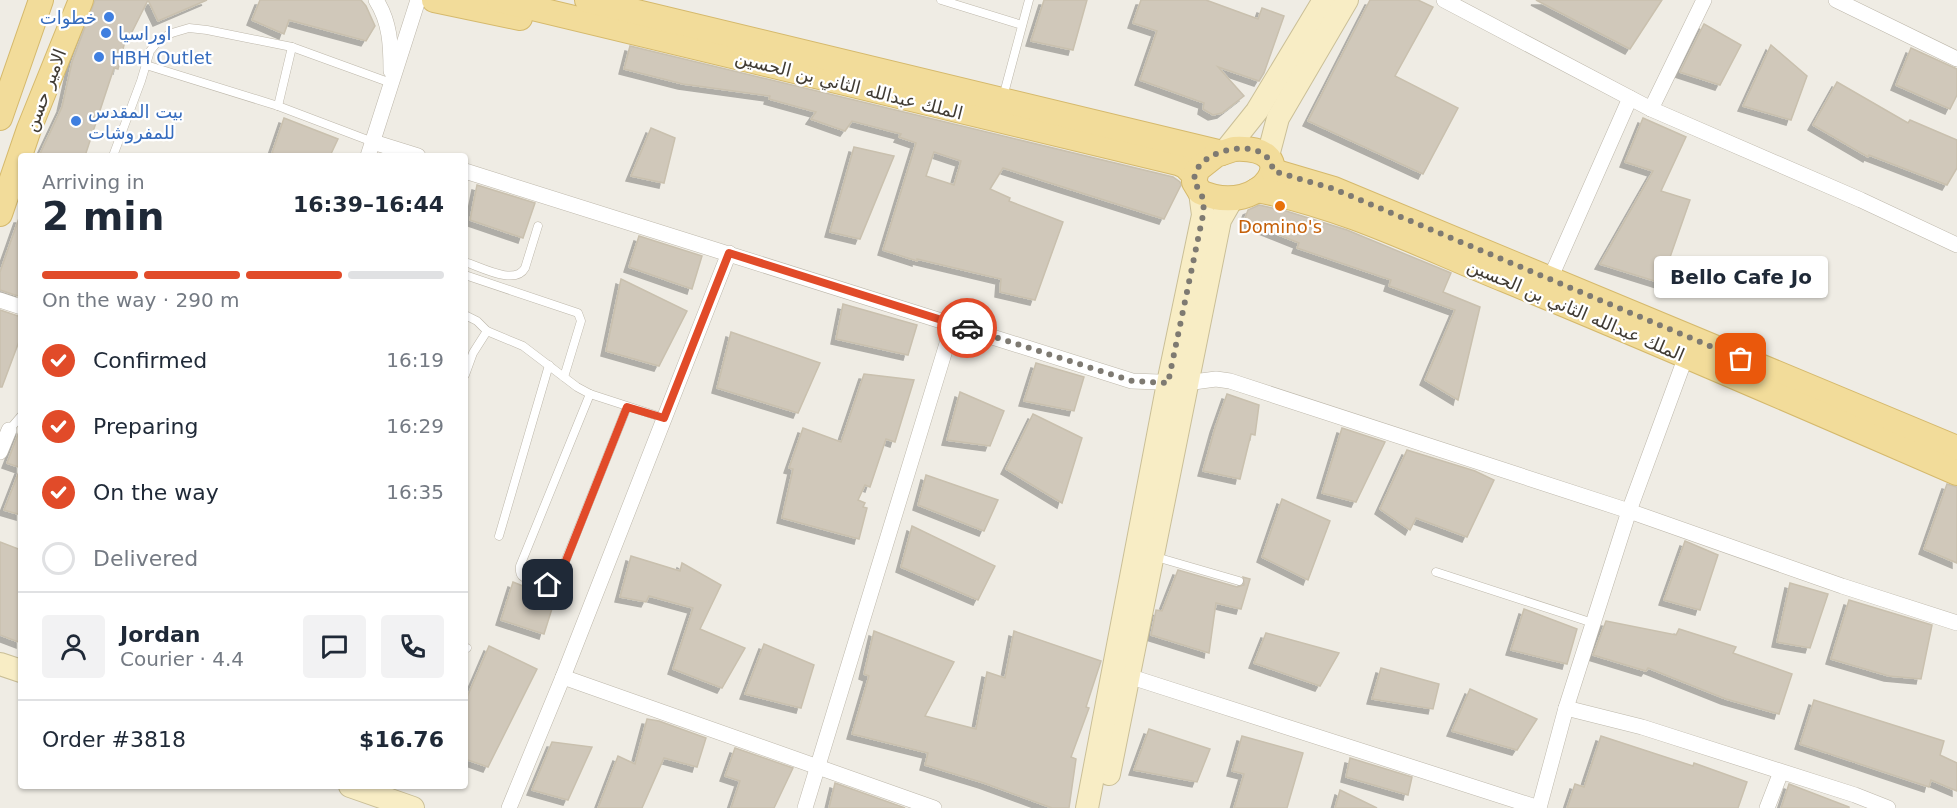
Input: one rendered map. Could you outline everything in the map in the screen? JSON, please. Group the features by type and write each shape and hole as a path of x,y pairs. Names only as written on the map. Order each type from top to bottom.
{"main road":[{"name":"الامير حسن","path":"0,118 41,0"},
{"name":"الامير حسن","path":"21,153 81,0"},
{"path":"434,0 517,18 547,12"},
{"name":"الملك عبدالله الثاني بن الحسين","path":"499,0 1178,163 1185,166 1197,184"},
{"name":"الملك عبدالله الثاني بن الحسين","path":"587,0 1002,101 1224,152"},
{"path":"1234,149 1253,149 1270,164 1270,178 1257,190 1241,198 1214,197 1197,184 1201,165 1234,149"},
{"name":"الامير حسن","path":"0,214 18,161"},
{"name":"الملك عبدالله الثاني بن الحسين","path":"1270,164 1957,448"},
{"name":"الملك عبدالله الثاني بن الحسين","path":"1257,190 1302,200 1335,211 1686,356 1957,472"}],"street":[{"path":"376,0 385,15 389,32 391,83"},
{"path":"397,153 370,149 418,0"},
{"path":"1224,152 1257,111 1323,0"},
{"path":"1270,164 1278,118 1347,0"},
{"path":"1444,0 1651,109 1861,200 1957,245"},
{"path":"1651,109 1704,0"},
{"path":"1836,0 1957,59"},
{"path":"1550,279 1630,98"},
{"path":"468,172 1132,381 1177,383 1216,379 1230,381 1629,511 1842,586 1957,623"},
{"path":"1087,808 1151,556 1203,215 1197,184"},
{"path":"1102,808 1121,673 1177,383 1220,220 1232,199"},
{"path":"509,808 563,677 729,253"},
{"path":"0,300 18,306"},
{"path":"805,808 953,324"},
{"path":"1121,673 1539,808 1566,708 1629,511 1686,356"},
{"path":"0,452 9,430"},
{"path":"0,664 18,670"},
{"path":"563,677 934,808"},
{"path":"1566,708 1642,727 1855,795 1888,808"},
{"path":"1767,808 1781,772"},
{"path":"359,789 402,806"}],"lane":[{"path":"941,0 1022,25"},
{"path":"1002,101 1029,0"},
{"path":"114,153 150,51 159,40 189,28 291,47 391,83"},
{"path":"278,106 291,47"},
{"path":"146,65 278,106 370,149"},
{"path":"468,263 506,276 520,275 525,268 538,226"},
{"path":"468,276 578,313 581,321 564,377"},
{"path":"468,316 477,321 487,331 523,346 590,394 664,418"},
{"path":"468,360 487,331"},
{"path":"499,536 549,365"},
{"path":"590,394 519,566 523,577 551,585 559,578 627,407"},
{"path":"9,430 18,420"},
{"path":"1151,556 1239,580"},
{"path":"1436,572 1593,623"}],"building":[{"path":"95,0 148,0 131,34 127,33 118,69 114,68 86,153 40,153 62,107 72,62"},
{"path":"148,0 207,0 158,21"},
{"path":"260,0 361,0 375,26 366,41 289,20 284,34 252,20"},
{"path":"1044,0 1087,0 1073,50 1031,41"},
{"path":"1141,0 1206,0 1258,19 1262,8 1284,16 1259,81 1218,67 1244,96 1222,113 1213,115 1203,109 1204,103 1140,80 1157,31 1133,23"},
{"path":"1370,0 1418,0 1433,7 1395,76 1458,108 1423,174 1308,121"},
{"path":"1536,0 1662,0 1630,49"},
{"path":"1704,24 1741,45 1720,85 1680,72"},
{"path":"1771,45 1807,76 1791,120 1743,106"},
{"path":"630,46 1173,177 1181,185 1164,219 1003,168 990,189 1010,198 1009,201 1063,222 1035,300 1000,292 1001,279 917,259 917,261 883,250 916,143 899,137 901,134 852,121 845,131 811,119 816,112 769,99 770,96 683,84 624,69","holes":["934,152 961,161 954,185 926,176"]},
{"path":"1911,48 1957,69 1957,95 1950,109 1896,85"},
{"path":"1837,82 1908,123 1910,120 1957,140 1957,168 1947,185 1869,155 1868,157 1813,125"},
{"path":"284,118 338,139 331,153 272,153"},
{"path":"1643,118 1686,137 1661,191 1690,200 1661,283 1600,264 1653,171 1625,162"},
{"path":"651,128 675,138 664,183 631,176"},
{"path":"854,147 894,156 860,239 830,232"},
{"path":"477,185 535,203 523,238 470,220"},
{"path":"1259,205 1347,230 1451,273 1443,292 1480,307 1458,400 1425,380 1455,310 1389,286 1391,280 1297,248 1299,243 1244,221 1248,210"},
{"path":"18,221 18,296 0,290 0,272"},
{"path":"639,236 702,256 692,289 629,267"},
{"path":"621,279 687,311 659,366 606,351"},
{"path":"843,304 917,325 908,355 836,339"},
{"path":"0,310 18,316 18,344 2,387 0,387"},
{"path":"731,332 820,363 798,413 717,388"},
{"path":"1036,363 1084,377 1074,411 1024,401"},
{"path":"864,374 914,380 895,442 886,439 870,487 865,485 858,500 865,503 863,507 867,508 859,539 782,518 793,469 789,468 803,428 841,442"},
{"path":"960,392 1004,411 990,446 947,440"},
{"path":"1227,394 1259,405 1255,435 1251,434 1240,479 1203,471"},
{"path":"1033,414 1082,438 1062,503 1006,469"},
{"path":"1342,428 1385,442 1356,502 1322,493"},
{"path":"18,434 18,467 7,463"},
{"path":"1407,450 1475,471 1494,480 1467,537 1416,518 1410,530 1380,509"},
{"path":"18,474 18,514 4,510"},
{"path":"926,475 998,500 984,531 918,505"},
{"path":"1947,484 1957,487 1957,563 1924,549"},
{"path":"1282,499 1330,521 1308,580 1262,557"},
{"path":"912,526 995,566 978,600 901,567"},
{"path":"1685,541 1718,555 1700,610 1664,600"},
{"path":"0,542 18,549 18,642 0,635"},
{"path":"631,556 680,571 682,563 721,585 700,629 745,648 722,688 673,669 693,608 649,596 646,602 620,597"},
{"path":"1178,570 1237,587 1244,585 1243,577 1250,579 1241,609 1216,603 1209,653 1151,635 1156,610 1162,611"},
{"path":"513,582 555,599 544,634 501,620"},
{"path":"1790,583 1828,594 1810,648 1777,642"},
{"path":"1849,600 1932,625 1921,679 1889,676 1831,659"},
{"path":"1524,609 1577,629 1567,664 1511,650"},
{"path":"1606,621 1676,635 1679,629 1736,647 1733,653 1792,674 1779,714 1726,699 1648,668 1646,671 1593,655"},
{"path":"874,631 954,662 925,716 976,729 987,672 1005,678 1014,631 1101,661 1086,707 1089,708 1071,757 1076,759 1069,808 1052,808 984,783 925,765 928,753 852,734 869,676 864,674"},
{"path":"1266,633 1339,653 1320,686 1254,663"},
{"path":"764,644 814,665 801,708 745,694"},
{"path":"489,646 537,669 488,767 468,760 468,695"},
{"path":"1381,668 1439,684 1433,709 1372,699"},
{"path":"1470,689 1537,719 1517,750 1452,731"},
{"path":"1814,700 1944,741 1940,755 1957,763 1957,791 1931,780 1929,787 1800,744"},
{"path":"647,719 706,738 697,767 664,758 642,808 598,808 618,756 635,764"},
{"path":"1149,729 1210,749 1197,782 1134,770"},
{"path":"1242,736 1303,753 1287,808 1234,808 1244,774 1232,771"},
{"path":"1601,736 1693,766 1694,763 1747,782 1738,808 1567,808 1575,784 1584,787"},
{"path":"552,742 592,747 568,800 532,790"},
{"path":"735,748 793,768 774,808 731,808 740,781 725,776"},
{"path":"1350,758 1412,777 1408,795 1346,777"},
{"path":"835,783 905,808 829,808"},
{"path":"1789,784 1849,807 1849,808 1781,808"},
{"path":"1340,790 1377,808 1335,808"}],"way so far":[{"path":"967,328 1132,381 1168,383 1203,215 1203,199 1194,182 1194,176 1201,165 1216,155 1234,149 1253,149 1268,156 1273,171 1334,189 1741,359"}],"place":[{"name":"خطوات","path":"109,17"},
{"name":"اوراسيا","path":"106,33"},
{"name":"HBH Outlet","path":"99,57"},
{"name":"بيت المقدس للمفروشات","path":"76,121"},
{"name":"Domino's","path":"1280,206"},
{"name":"Bello Cafe Jo","path":"1741,359"}],"route":[{"path":"548,585 554,584 559,578 627,407 664,418 729,253 967,328"}]}
